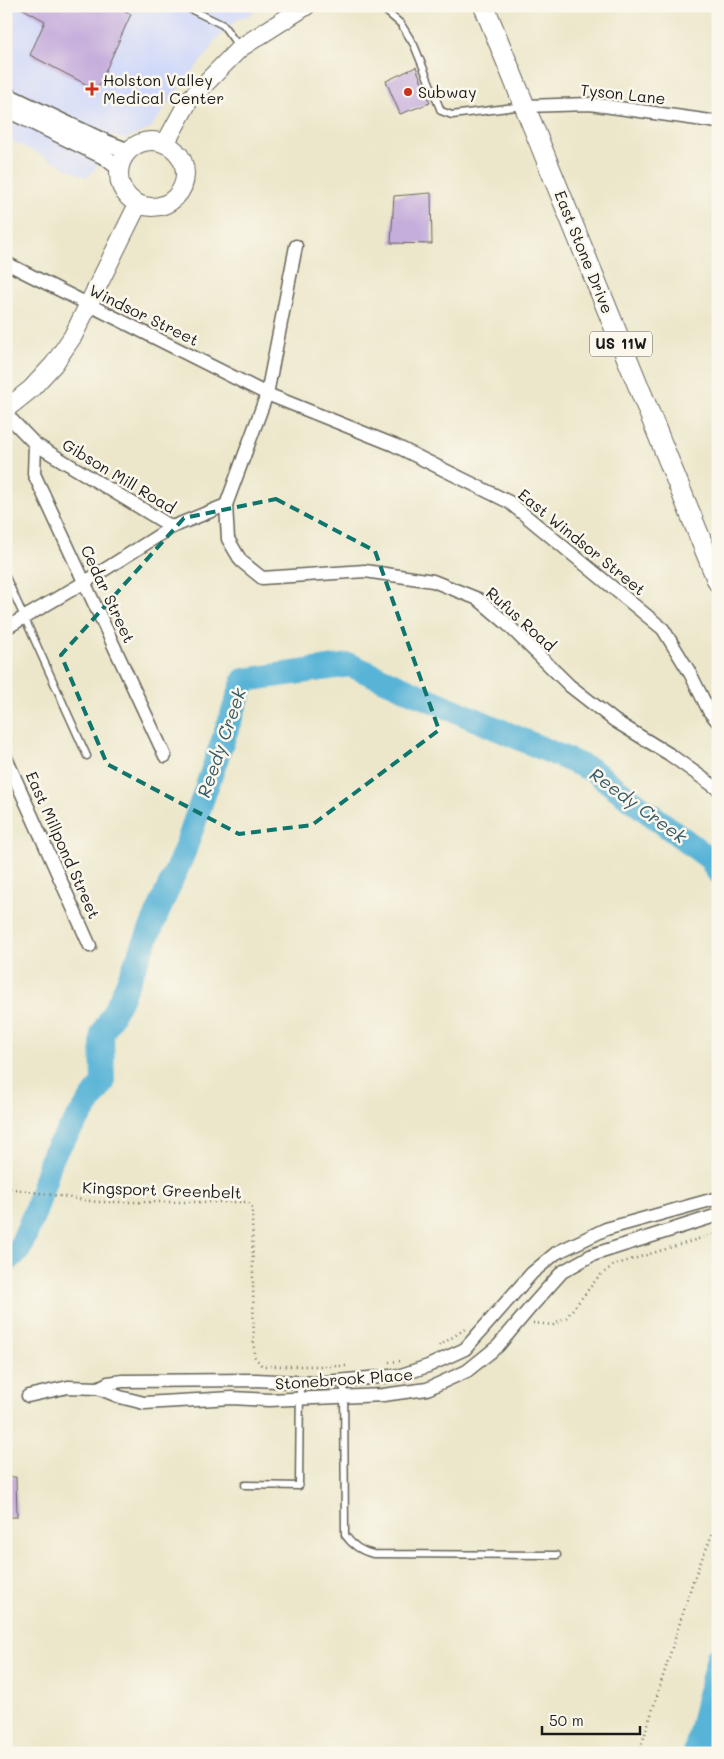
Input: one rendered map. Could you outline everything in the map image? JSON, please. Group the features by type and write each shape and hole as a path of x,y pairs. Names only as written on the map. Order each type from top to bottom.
{"highway":[{"name":"East Stone Drive","path":"484,6 718,582"}],"main road":[{"path":"165,144 189,100 240,48 306,6"},
{"path":"145,141 165,144 174,149 184,167 185,178 182,188 176,197 158,207 138,204 122,190 119,180 119,168 122,159 128,151 145,141"},
{"path":"6,409 30,389 54,364 73,336 138,204"}],"street":[{"path":"6,95 111,145 128,151"},
{"name":"Tyson Lane","path":"524,106 590,104 718,122"},
{"path":"6,109 105,157 119,168"},
{"path":"226,505 267,394 296,246"},
{"name":"Windsor Street","path":"6,263 267,394"},
{"name":"East Windsor Street","path":"267,394 394,445 509,502 663,629 690,673 709,711 718,722"},
{"name":"Gibson Mill Road","path":"6,414 35,444 172,527 226,505"},
{"name":"Cedar Street","path":"35,444 34,474 165,756"},
{"name":"Rufus Road","path":"226,505 228,539 241,561 262,578 365,571 433,581 478,599 505,622 570,686 615,721 669,754 718,789"},
{"path":"6,628 85,582 172,527"},
{"name":"East Millpond Street","path":"6,758 90,946"},
{"name":"Stonebrook Place","path":"98,1388 108,1383 123,1381 256,1380 315,1383 401,1375 466,1349 532,1273 556,1252 606,1228 718,1198"},
{"name":"Stonebrook Place","path":"28,1396 68,1387 98,1388 120,1397 144,1403 232,1398 269,1400 344,1397 383,1395 427,1389 467,1371 498,1346 562,1272 592,1254 718,1215"}],"lane":[{"path":"184,6 223,25 240,48"},
{"path":"380,6 400,24 414,45 441,111 452,115 524,106"},
{"path":"6,578 87,756"},
{"path":"344,1380 345,1535 351,1544 363,1552 373,1554 557,1555"},
{"path":"245,1485 299,1486 300,1382"}],"path":[{"name":"Kingsport Greenbelt","path":"6,1190 8,1188 24,1190 97,1202 248,1202 252,1206 254,1235 254,1356 262,1366 351,1366"},
{"path":"520,1319 538,1325 553,1325 566,1318 599,1276 614,1265 718,1234"},
{"path":"436,1348 469,1326"},
{"path":"380,1363 409,1360"},
{"path":"639,1753 694,1581 718,1520"}],"highlighted area":[{"path":"276,499 375,551 439,730 312,825 239,834 107,764 61,655 184,518"}],"shaded area":[{"name":"Holston Valley Medical Center","path":"6,6 263,6 246,17 239,18 214,42 209,52 189,75 150,129 126,139 114,136 97,166 87,178 6,138"}],"building":[{"path":"18,6 116,6 131,14 97,90 30,55 45,21"},
{"name":"Subway","path":"416,67 430,103 400,114 386,81"},
{"path":"431,193 432,244 391,243 394,196"},
{"path":"6,1477 16,1477 17,1517 6,1517"}],"waterway":[{"name":"Reedy Creek","path":"6,1262 19,1250 35,1212 53,1154 103,1083 102,1034 119,1002 184,852 244,680 350,665 592,770 710,859 718,872"},
{"name":"Reedy Creek","path":"695,1753 718,1657"}],"place":[{"name":"Holston Valley Medical Center","path":"92,89"},
{"name":"Subway","path":"408,92"}]}
